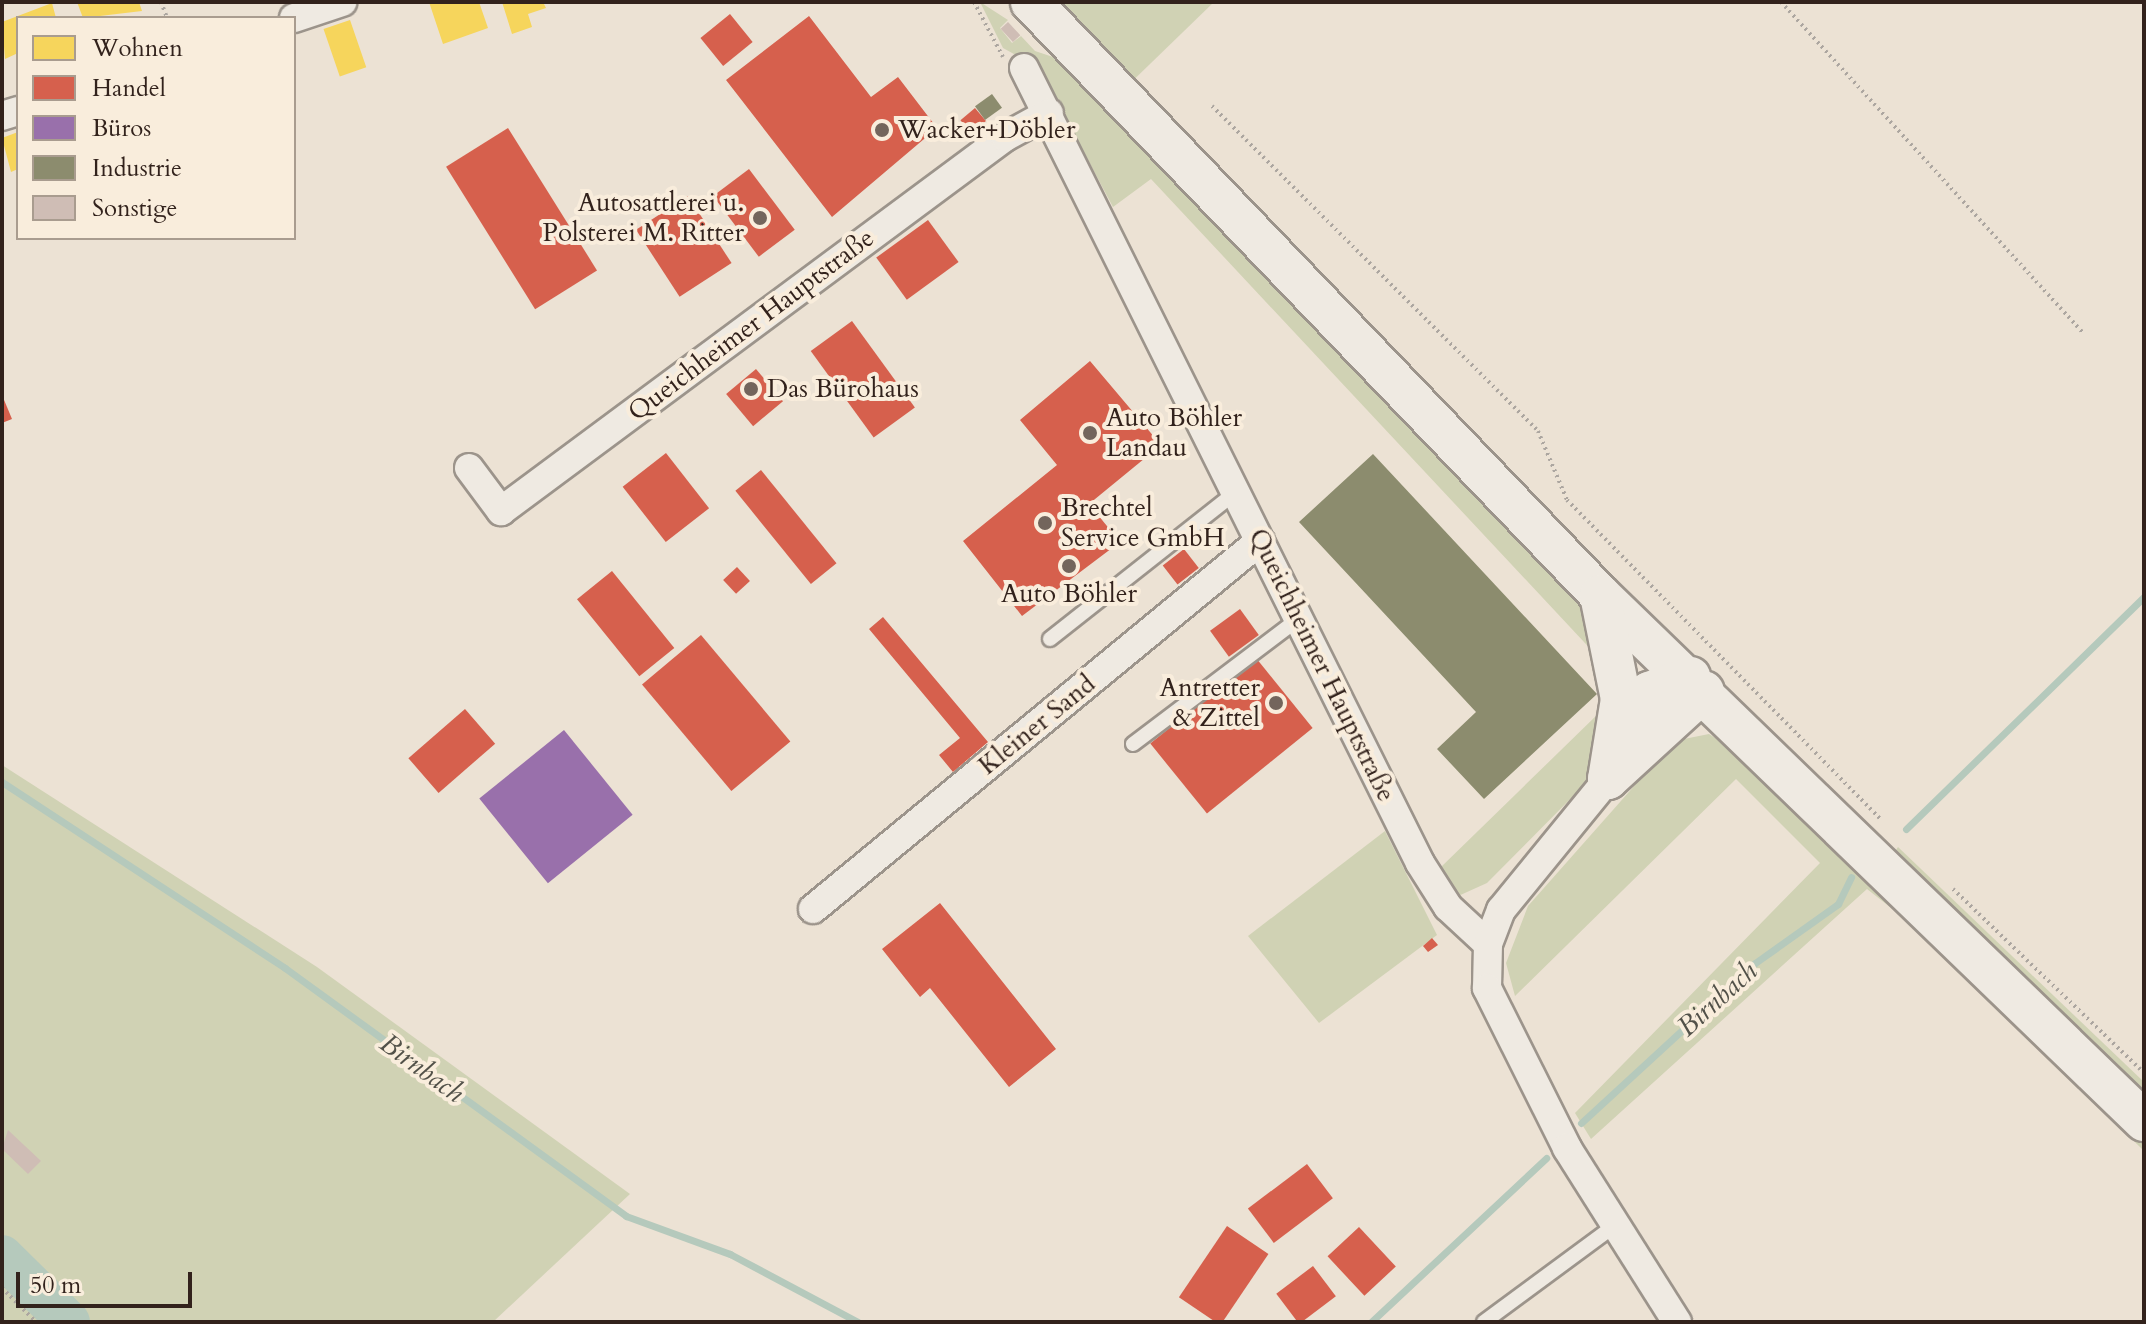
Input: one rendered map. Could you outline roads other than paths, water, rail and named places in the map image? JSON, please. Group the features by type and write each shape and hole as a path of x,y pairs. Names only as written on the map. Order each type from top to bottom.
{"main road":[{"path":"1031,2 1600,595 1697,684 2144,1121"},
{"path":"1600,595 1619,678 1619,728 1608,779"},
{"path":"1619,728 1649,692 1697,684"},
{"path":"1608,779 1697,684"}],"street":[{"path":"296,17 342,2"},
{"name":"Queichheimer Hauptstraße","path":"1014,64 1049,113 1420,863 1448,907 1488,944"},
{"name":"Queichheimer Hauptstraße","path":"469,468 501,511 1005,137 1049,113"},
{"name":"Kleiner Sand","path":"813,909 1260,541"},
{"path":"1608,779 1501,910 1488,944 1495,1012 1614,1226 1677,1322"}],"lane":[{"path":"1050,639 1236,492"},
{"path":"1133,744 1298,619"},
{"path":"1484,1322 1614,1226"}],"waterway":[{"name":"Birnbach","path":"1906,829 2144,597"},
{"name":"Birnbach","path":"2,782 285,968 626,1216 730,1254 858,1322"},
{"name":"Birnbach","path":"1581,1123 1755,963 1838,904 1851,877"},
{"name":"Birnbach","path":"1371,1322 1546,1158"},
{"path":"2,1256 69,1322"}],"place":[{"name":"Wacker+Döbler","path":"882,130"},
{"name":"Autosattlerei u. Polsterei M. Ritter","path":"760,218"},
{"name":"Das Bürohaus","path":"751,389"},
{"name":"Auto Böhler Landau","path":"1090,433"},
{"name":"Brechtel Service GmbH","path":"1045,523"},
{"name":"Auto Böhler","path":"1069,566"},
{"name":"Antretter & Zittel","path":"1276,703"}]}
